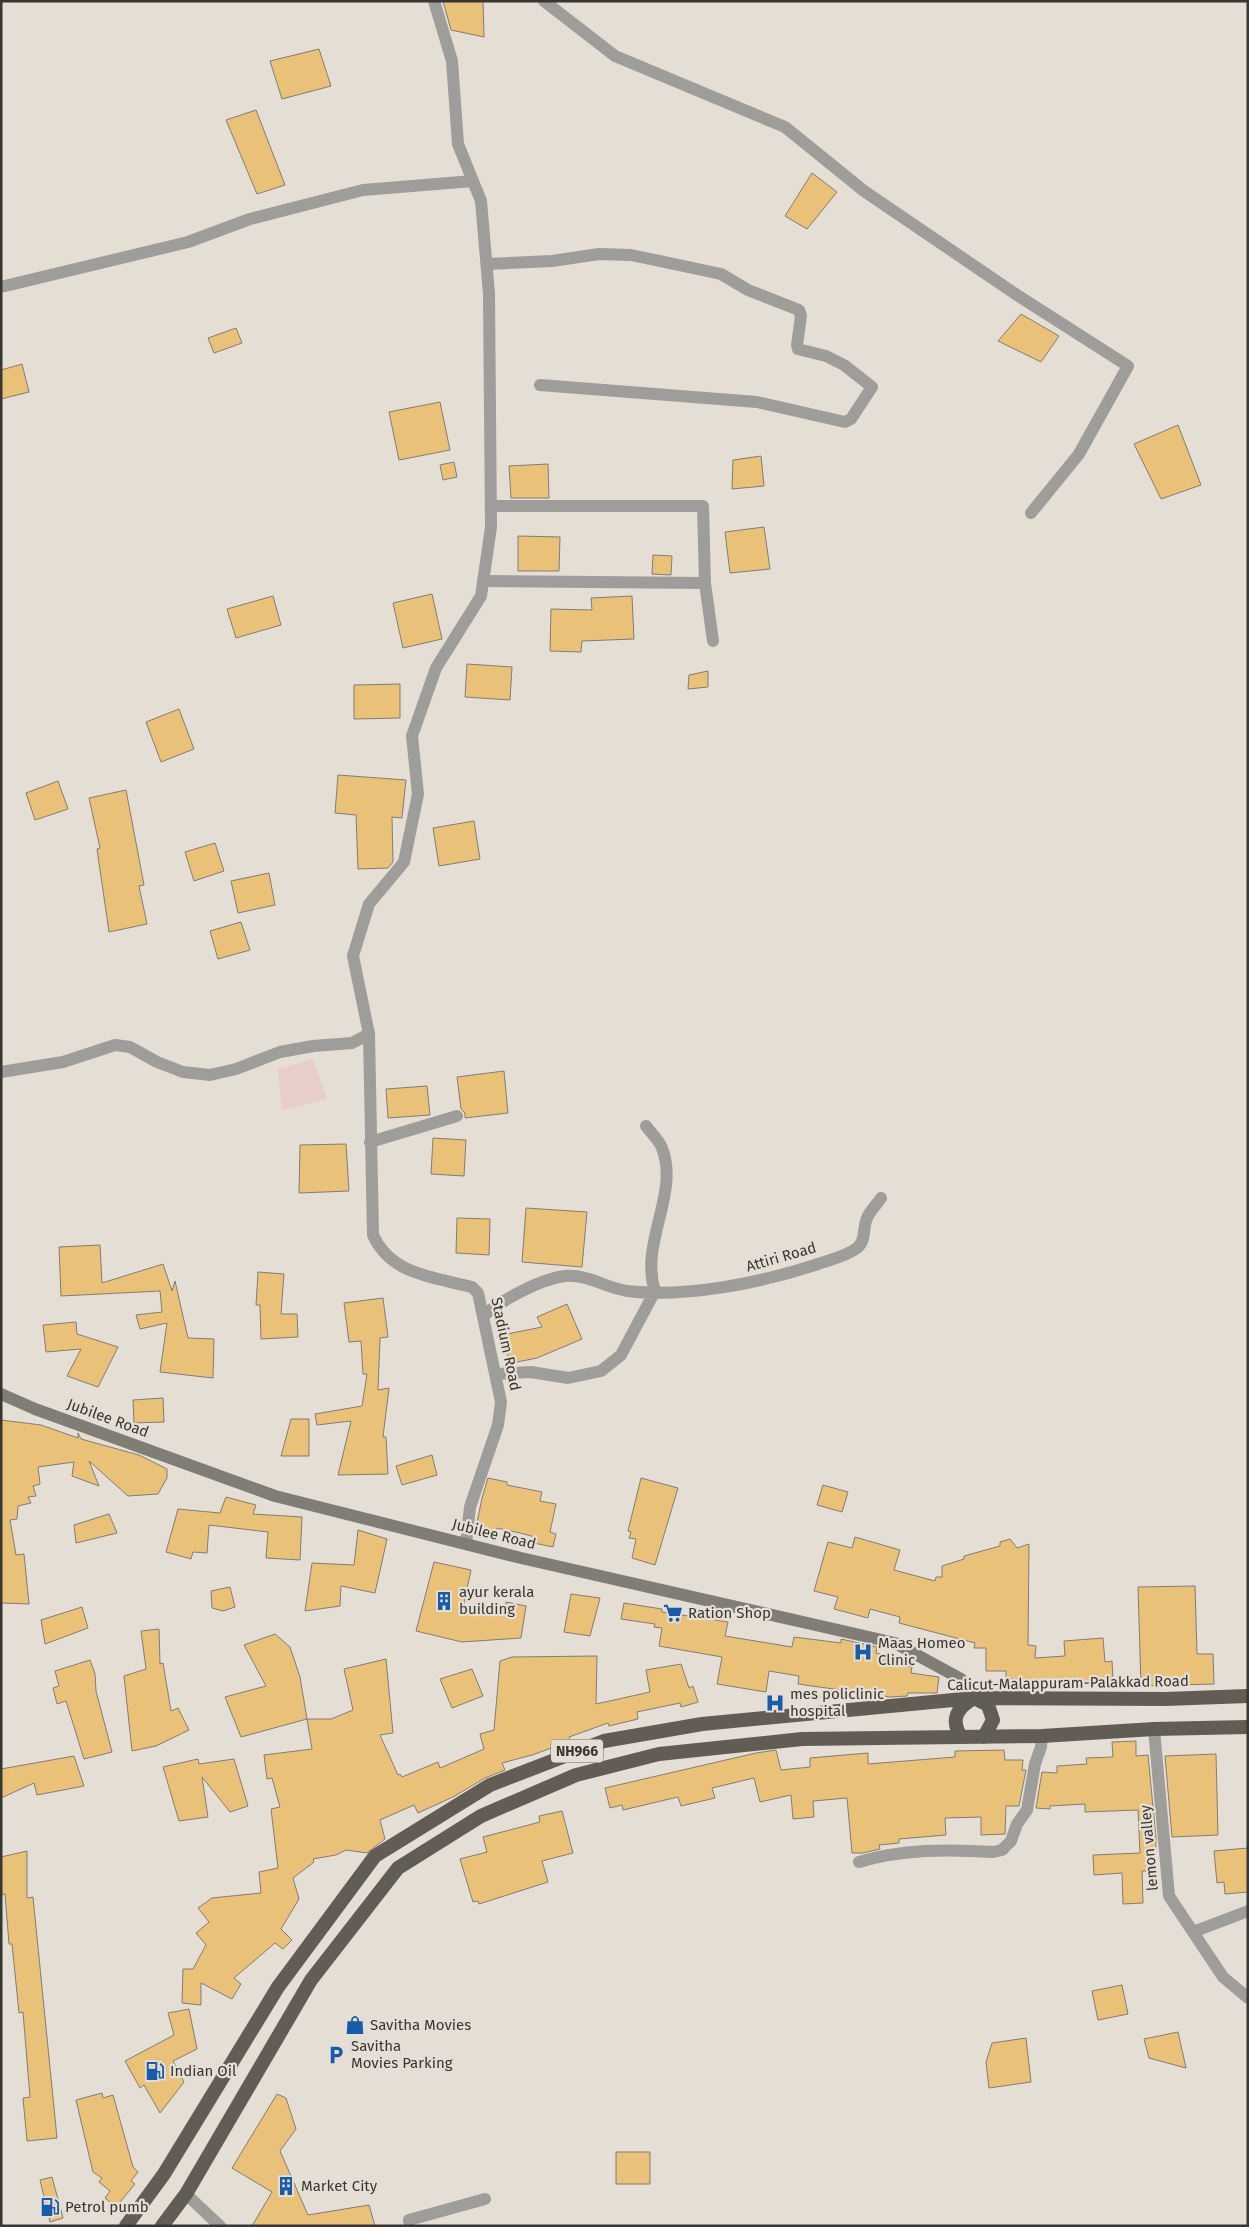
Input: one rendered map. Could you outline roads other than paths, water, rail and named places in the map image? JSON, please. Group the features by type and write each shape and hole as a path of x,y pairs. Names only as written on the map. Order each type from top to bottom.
{"highway":[{"name":"Calicut-Malappuram-Palakkad Road","path":"126,2226 164,2174 278,1987 376,1856 490,1785 604,1741 702,1724 974,1698 1165,1699 1248,1696"},
{"path":"961,1737 955,1728 955,1715 962,1705 974,1698 988,1705 993,1720 984,1736"},
{"name":"NH966","path":"162,2226 186,2194 311,1980 334,1950 398,1868 481,1816 576,1775 660,1754 802,1739 1042,1736 1154,1729 1248,1727"}],"main road":[{"name":"Jubilee Road","path":"1,1394 35,1409 276,1496 466,1544 895,1643 961,1680 974,1698"}],"street":[{"name":"Stadium Road","path":"434,1 452,61 458,144 481,201 487,264 491,527 481,596 436,668 412,736 418,794 404,862 369,904 353,956 368,1034 372,1235 379,1248 394,1262 409,1271 472,1287 478,1293 496,1374 501,1402 498,1425 470,1507 466,1544"},
{"path":"544,1 615,56 785,127 864,191 1017,295 1128,366 1079,454 1031,513"},
{"path":"1,287 188,242 250,219 363,190 473,181"},
{"path":"487,264 615,254 721,274 748,290 798,310 800,316 798,349 826,356 844,365 872,387 866,399 846,422 757,402 540,385"},
{"path":"492,506 702,506 705,582 712,640"},
{"path":"483,581 705,582"},
{"path":"1,1072 63,1062 115,1045 130,1047 157,1062 183,1072 210,1075 236,1069 280,1052 313,1046 352,1043 368,1034"},
{"path":"370,1142 457,1116"},
{"path":"496,1374 531,1372 568,1378 601,1371 621,1355 655,1291 650,1279 650,1259 664,1200 665,1165 661,1145 646,1126"},
{"name":"Attiri Road","path":"484,1316 498,1303 565,1276 591,1279 629,1291 679,1291 756,1282 841,1256 857,1248 863,1240 868,1216 881,1198"},
{"name":"lemon valley","path":"1154,1729 1169,1896 1223,1977 1248,1998"},
{"path":"859,1862 891,1854 930,1851 993,1852 1002,1850 1011,1841 1018,1824 1027,1810 1035,1764 1042,1746 1042,1736"},
{"path":"1193,1932 1248,1911"},
{"path":"186,2194 220,2226"},
{"path":"410,2226 409,2220 485,2199"}],"place":[{"name":"ayur kerala building","path":"444,1601"},
{"name":"Ration Shop","path":"673,1613"},
{"name":"Maas Homeo Clinic","path":"863,1652"},
{"name":"mes policlinic hospital","path":"775,1703"},
{"name":"Savitha Movies","path":"355,2025"},
{"name":"Savitha Movies Parking","path":"336,2055"},
{"name":"Indian Oil","path":"155,2071"},
{"name":"Market City","path":"286,2186"},
{"name":"Petrol pumb","path":"50,2207"}]}
